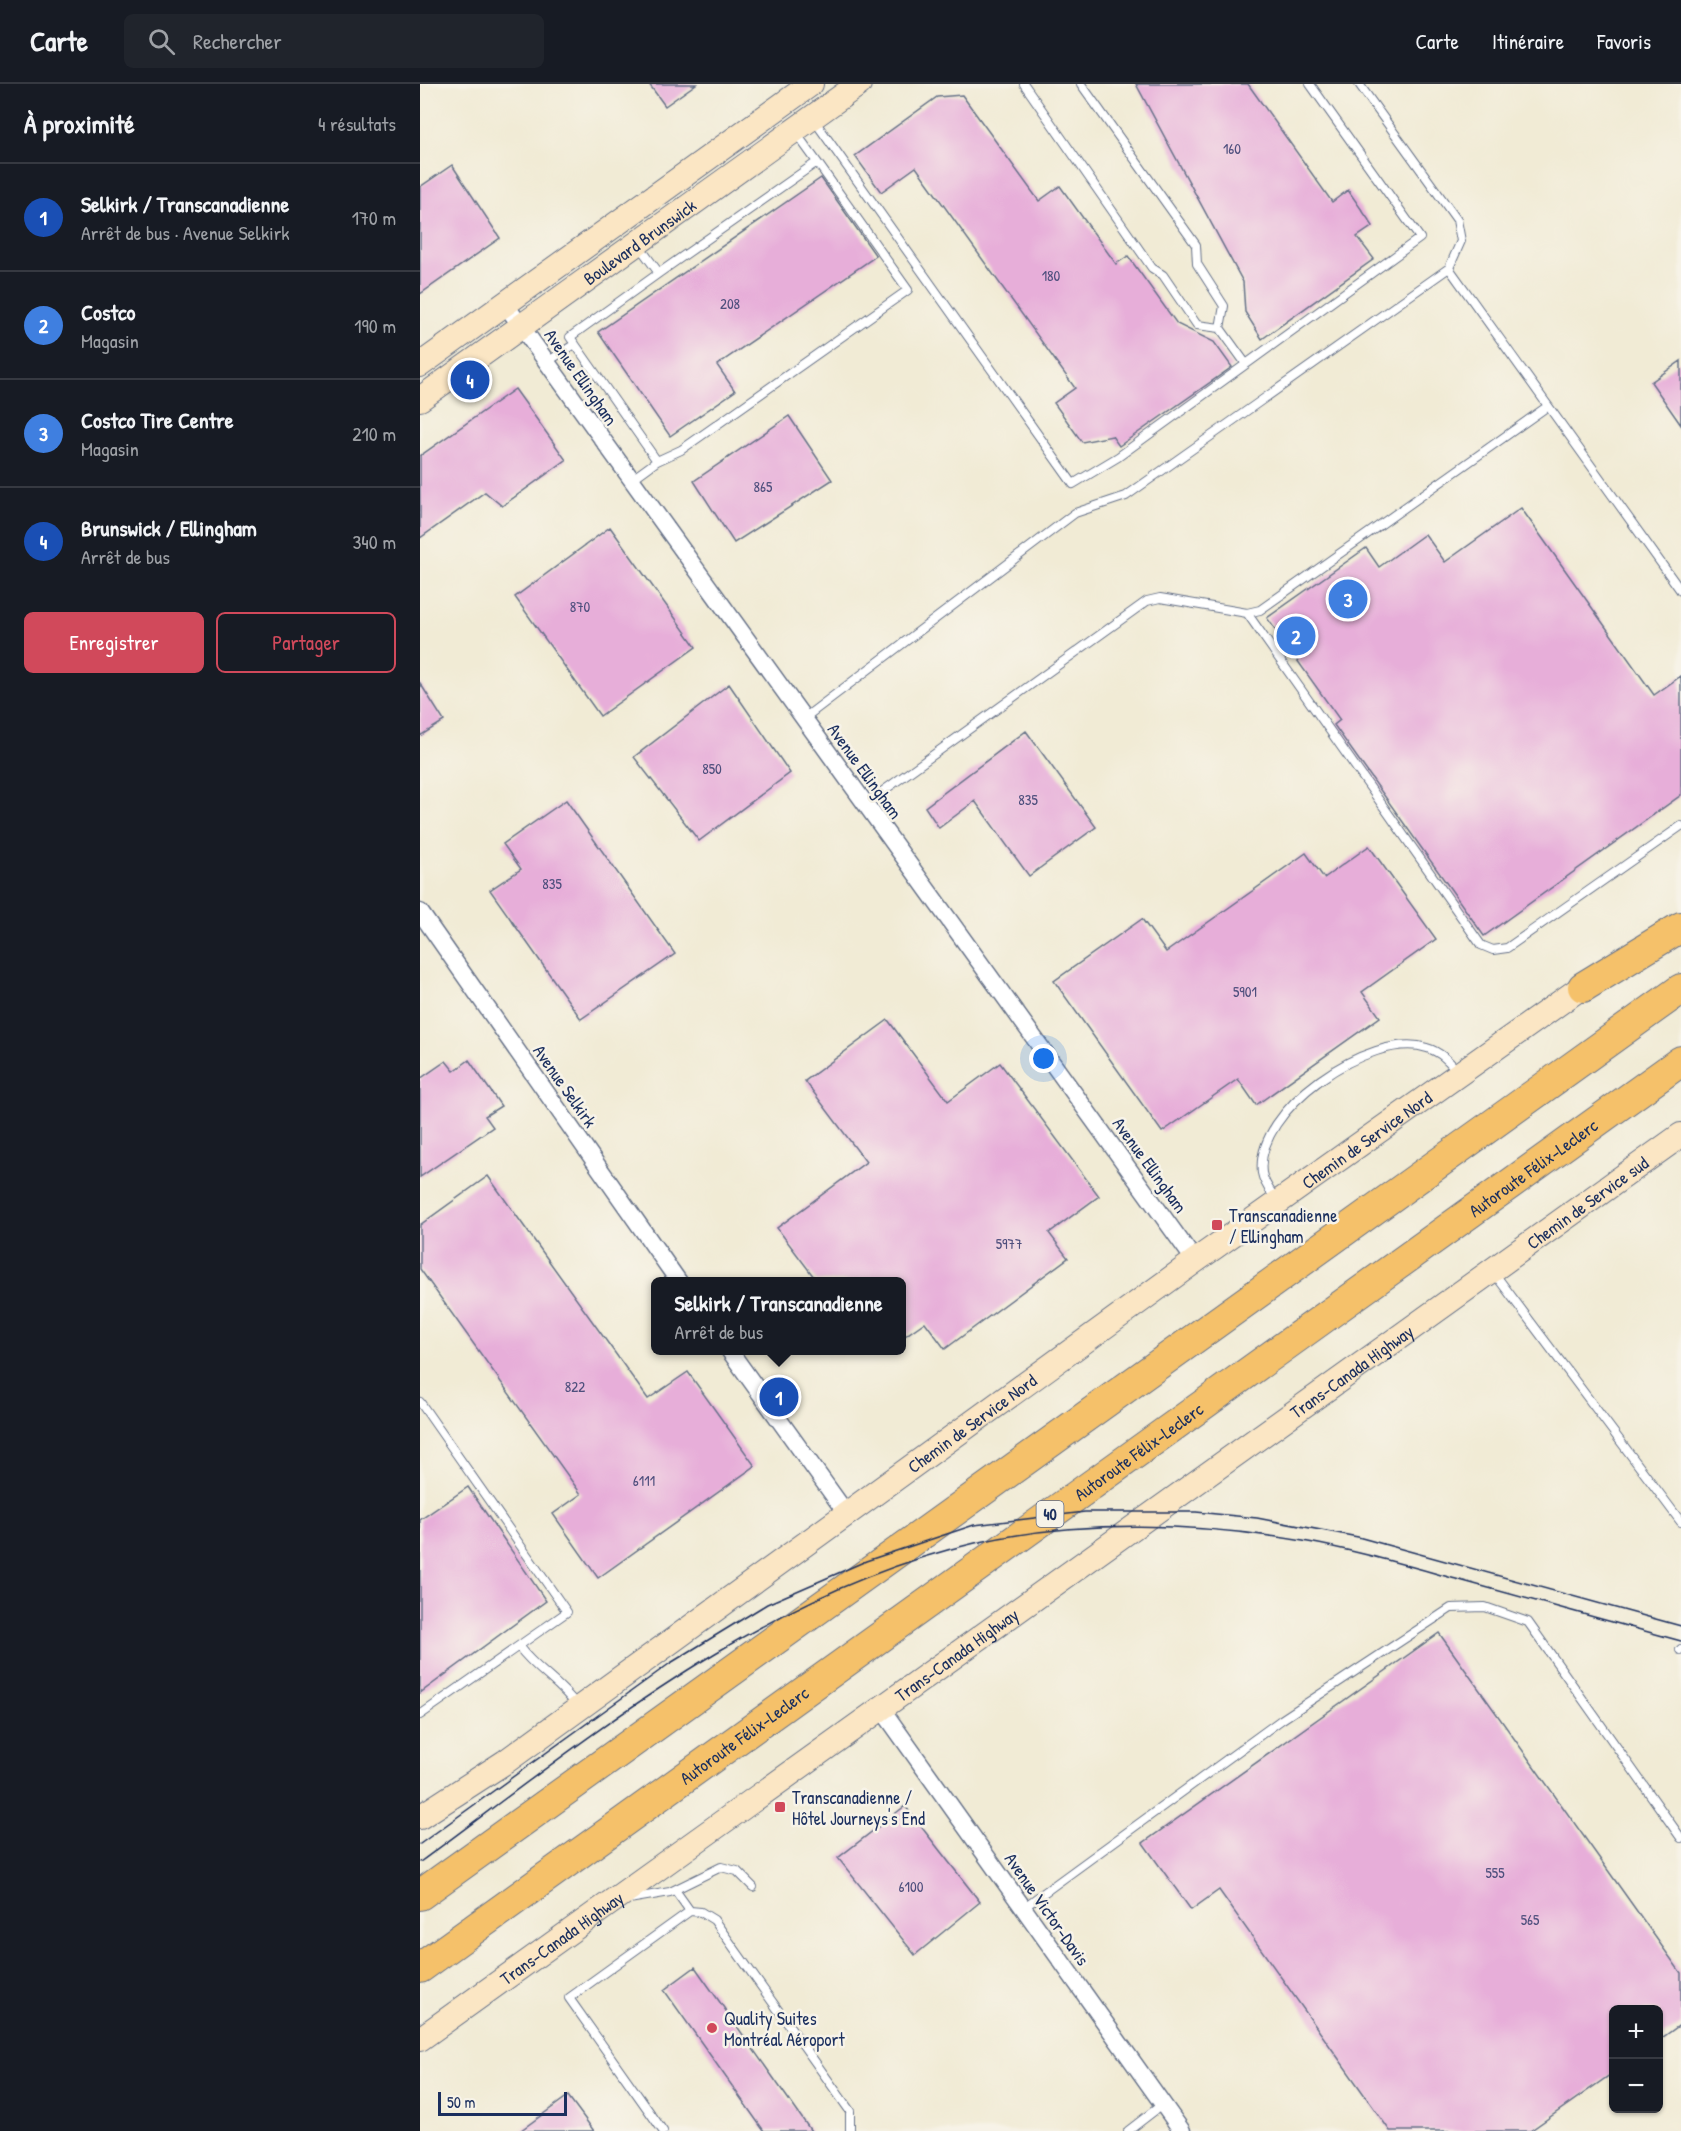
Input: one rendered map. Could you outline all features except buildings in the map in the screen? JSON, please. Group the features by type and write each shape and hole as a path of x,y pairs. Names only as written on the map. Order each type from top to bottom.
{"highway":[{"path":"1583,987 1681,927"},
{"path":"420,1895 1681,989"},
{"name":"Autoroute Félix-Leclerc","path":"420,1968 1681,1061"}],"main road":[{"name":"Boulevard Brunswick","path":"420,399 522,307 811,84"},
{"name":"Boulevard Brunswick","path":"420,365 637,243 859,84"},
{"name":"Chemin de Service Nord","path":"846,1513 1195,1261 1583,987 1681,912"},
{"name":"Chemin de Service sud","path":"1492,1271 1681,1135"},
{"name":"Trans-Canada Highway","path":"420,2039 1492,1271"},
{"path":"420,1817 505,1762 846,1513"}],"street":[{"name":"Avenue Ellingham","path":"522,307 547,362 630,480 1195,1261"},
{"name":"Avenue Selkirk","path":"420,912 676,1277"},
{"path":"733,1355 846,1513"},
{"name":"Avenue Victor-Davis","path":"881,1708 1182,2131"}],"lane":[{"path":"1024,84 1152,268 1162,275 1197,325 1220,328"},
{"path":"1082,84 1196,245 1197,264 1224,306 1220,328 1246,364"},
{"path":"803,124 1073,484 1118,457 1420,238 1310,84"},
{"path":"803,719 1076,513 1126,496 1449,268 1461,241 1457,220 1359,84"},
{"path":"630,480 657,461 681,450 908,290 817,162 803,124"},
{"path":"657,461 570,337 817,162"},
{"path":"637,243 660,273"},
{"path":"1449,268 1681,591"},
{"path":"547,362 575,344"},
{"path":"865,805 1147,601 1160,598 1247,613 1260,610 1548,406"},
{"path":"1247,613 1481,945 1493,950 1508,948 1681,826"},
{"path":"1278,1202 1264,1180 1262,1164 1265,1149 1281,1119 1319,1081 1358,1058 1397,1046 1427,1048 1445,1058 1459,1073"},
{"path":"1492,1271 1681,1522"},
{"path":"420,1402 567,1612 420,1715"},
{"path":"1023,1908 1281,1720 1451,1608 1485,1607 1528,1622 1681,1838"},
{"path":"519,1647 536,1667 563,1687 579,1707"},
{"path":"614,1901 675,1890 716,1869 727,1867 737,1871 753,1887"},
{"path":"675,1890 690,1911"},
{"path":"663,2131 568,1998 690,1911 701,1912 714,1920 850,2111 850,2131"},
{"path":"1128,2131 1163,2104"}],"tram line":[{"path":"420,1844 669,1664 767,1604 866,1561 974,1525 1085,1512 1196,1512 1257,1518 1358,1537 1681,1626"},
{"path":"420,1862 615,1719 682,1674 751,1632 823,1596 897,1566 975,1543 1015,1535 1097,1527 1139,1526 1222,1530 1303,1541 1380,1558 1681,1641"}],"place":[{"name":"Brunswick / Ellingham","path":"470,380"},
{"name":"Costco Tire Centre","path":"1348,599"},
{"name":"Costco","path":"1296,636"},
{"name":"Transcanadienne / Ellingham","path":"1217,1225"},
{"name":"Selkirk / Transcanadienne","path":"779,1397"},
{"name":"Transcanadienne / Hôtel Journeys's End","path":"780,1807"},
{"name":"Quality Suites Montréal Aéroport","path":"712,2028"}]}
